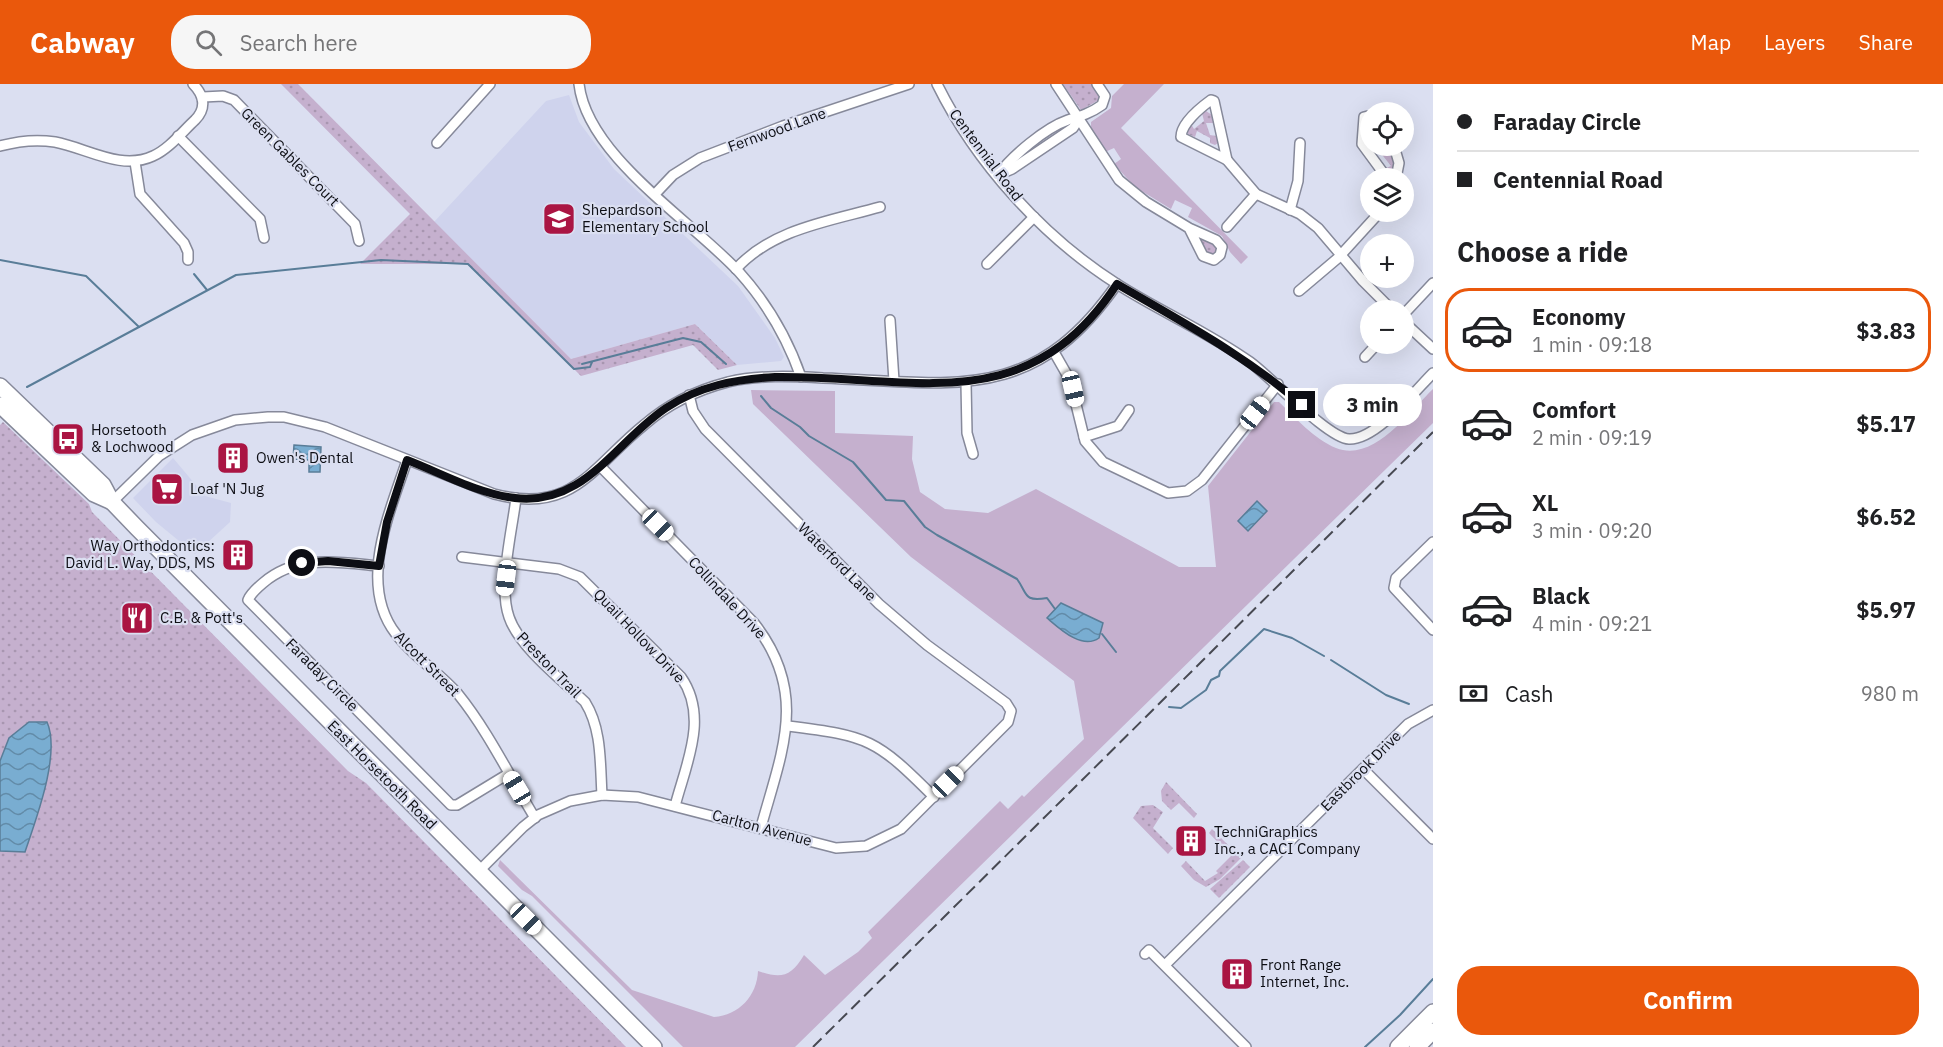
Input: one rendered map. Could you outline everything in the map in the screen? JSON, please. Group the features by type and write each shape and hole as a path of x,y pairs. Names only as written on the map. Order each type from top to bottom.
{"main road":[{"name":"East Horsetooth Road","path":"0,386 103,485 112,502 654,1047"},
{"name":"East Horsetooth Road","path":"0,405 94,494 112,502"},
{"path":"1398,1047 1433,1012"},
{"path":"1417,1047 1433,1031"}],"street":[{"path":"0,146 20,141 52,142 120,161 135,162 158,153 202,111 203,97 193,84"},
{"path":"437,143 490,84"},
{"path":"579,84 592,123 617,157 736,269 777,323 801,377"},
{"name":"Fernwood Lane","path":"655,194 673,175 700,158 783,126 909,84"},
{"name":"Centennial Road","path":"937,84 954,114 998,175 1034,217 1074,252 1117,284 1225,345 1278,384 1336,435 1351,439 1364,437 1373,432 1433,374"},
{"path":"1056,84 1119,180 1146,202 1189,228"},
{"path":"998,175 1012,169 1073,128 1079,119 1102,105 1105,96 1097,84"},
{"name":"Green Gables Court","path":"203,97 223,96 234,100 355,224 359,241"},
{"path":"1227,160 1214,101 1211,100 1189,120 1180,132 1181,137 1227,160 1256,194 1309,219 1339,255 1382,300"},
{"path":"178,136 260,219 264,238"},
{"path":"1290,210 1298,181 1300,143"},
{"path":"135,162 140,195 184,243 188,252 188,260"},
{"path":"1227,227 1256,194"},
{"path":"736,269 756,250 781,236 880,207"},
{"path":"987,264 1034,217"},
{"path":"1299,291 1373,222"},
{"path":"1414,303 1433,283"},
{"path":"112,502 149,464 176,443 209,428 250,418 284,417 308,422 494,494 516,498 544,498 583,482 646,423 689,395 731,381 801,377 966,383 1015,371 1054,352 1087,324 1117,284"},
{"path":"890,320 894,381"},
{"path":"1414,331 1433,349"},
{"path":"1054,352 1071,380 1084,436 1091,450 1103,462 1156,489 1173,494 1182,492 1202,480 1278,384"},
{"path":"1365,357 1368,354"},
{"path":"966,383 966,433 973,454"},
{"name":"Waterford Lane","path":"689,395 693,411 705,429 879,604 927,645 1009,707"},
{"path":"1084,436 1118,426 1129,410"},
{"name":"Alcott Street","path":"407,460 390,513 379,566 379,596 391,628 459,696 535,818"},
{"name":"Collindale Drive","path":"601,467 765,636 781,668 785,684 788,726 761,827"},
{"name":"Preston Trail","path":"516,498 504,593 512,626 522,640 585,702 595,720 602,795"},
{"path":"1433,542 1394,582 1397,594 1433,630"},
{"name":"Quail Hollow Drive","path":"462,557 559,568 580,577 686,685 694,707 695,728 675,806"},
{"name":"Faraday Circle","path":"379,566 328,561 302,563 275,574 257,588 248,600 451,805 457,805 508,774"},
{"name":"Carlton Avenue","path":"478,871 535,818 570,801 602,795 638,797 839,849 879,842 901,829 1008,722 1009,707"},
{"name":"Eastbrook Drive","path":"1165,964 1408,724 1433,710"},
{"path":"788,726 843,733 875,744 895,758 934,797"},
{"path":"1363,769 1433,839"},
{"path":"1145,954 1149,951 1165,964 1246,1047"}],"shaded area":[{"path":"281,84 298,84 571,359 695,324 737,365 718,370 693,345 581,376 468,264 360,264 410,214"},
{"path":"1063,84 1091,84 1099,100 1081,110"},
{"path":"1124,84 1164,84 1121,128 1248,257 1241,264 1230,252 1222,236 1188,217 1192,208 1175,200 1171,209 1135,187 1114,164 1121,159 1114,148 1105,152 1091,127 1091,122 1111,108 1112,96"},
{"path":"569,95 579,122 614,169 738,286 775,338 784,357 781,361 737,365 695,324 571,359 434,222 546,101"},
{"path":"1206,111 1212,115 1213,123 1206,123 1210,135 1216,136 1218,143 1215,145 1210,143 1210,138 1197,131 1195,137 1188,134 1186,129 1191,124 1194,129 1204,121 1202,113"},
{"path":"1383,156 1392,156 1395,166 1386,168 1391,166"},
{"path":"1203,238 1217,248 1214,254 1206,252 1200,241"},
{"path":"1433,389 1433,423 795,1047 683,1047 532,896 522,890 498,866 500,860 632,990 714,1017 731,1012 745,1003 754,988 758,971 773,975 785,974 795,968 804,955 825,975 858,952 872,938 868,932 1000,801 1008,809 1022,795 1024,797 1084,739 1074,681 911,557 753,404 751,390 835,391 835,433 913,436 912,459 920,492 945,509 988,513 1036,489 1179,567 1216,567 1208,486 1274,402 1279,402 1320,439 1336,448 1350,451 1377,442 1402,421"},
{"path":"3,422 89,504 92,512 348,771 366,783 626,1047 0,1047 0,425"},
{"path":"173,458 205,496 231,503 230,522 195,554 156,522 133,498"},
{"path":"1166,782 1197,814 1194,818 1179,803 1171,810 1162,801 1161,791"},
{"path":"1153,805 1163,812 1153,828 1173,848 1168,854 1133,818 1141,806"},
{"path":"1212,829 1241,858 1220,879 1206,887 1194,880 1181,866 1186,861 1205,881 1218,873 1216,871 1231,856 1209,833"},
{"path":"1243,860 1250,867 1219,898 1210,889"}],"water":[{"path":"294,445 321,447 320,472 309,472 309,460 293,459"},
{"path":"1257,501 1267,511 1248,531 1238,521"},
{"path":"1061,603 1103,623 1099,638 1092,641 1079,640 1047,618"},
{"path":"29,722 47,722 51,735 51,751 45,787 25,852 0,851 0,761 9,738"}],"waterway":[{"path":"0,260 86,276 139,327"},
{"path":"27,387 236,275 381,260 468,264 574,369 590,367 592,362"},
{"path":"194,274 207,290"},
{"path":"582,364 683,338 701,342 726,364"},
{"path":"761,396 771,408 800,427 809,436 853,462 886,500 904,501 925,527 1017,579 1027,596 1034,599 1047,598 1055,609"},
{"path":"1169,707 1181,708 1206,690 1211,680 1219,676 1220,671 1264,629 1292,638 1324,656"},
{"path":"1102,634 1116,652"},
{"path":"1331,660 1386,695 1409,704"},
{"path":"1365,1047 1400,1015 1433,979"}],"railway":[{"path":"813,1047 1433,432"}],"place":[{"name":"Shepardson Elementary School","path":"559,219"},
{"name":"Horsetooth & Lochwood","path":"68,439"},
{"name":"Owen's Dental","path":"233,458"},
{"name":"Loaf 'N Jug","path":"167,489"},
{"name":"Way Orthodontics: David L. Way, DDS, MS","path":"238,555"},
{"name":"C.B. & Pott's","path":"137,618"},
{"name":"TechniGraphics Inc., a CACI Company","path":"1191,841"},
{"name":"Front Range Internet, Inc.","path":"1237,974"}],"route":[{"path":"302,563 328,561 379,566 387,522 407,460 494,494 527,499 544,498 568,490 589,478 651,418 668,407 689,395 731,381 751,378 801,377 960,384 1015,371 1061,348 1076,336 1117,284 1225,345 1250,362 1302,405"}]}
